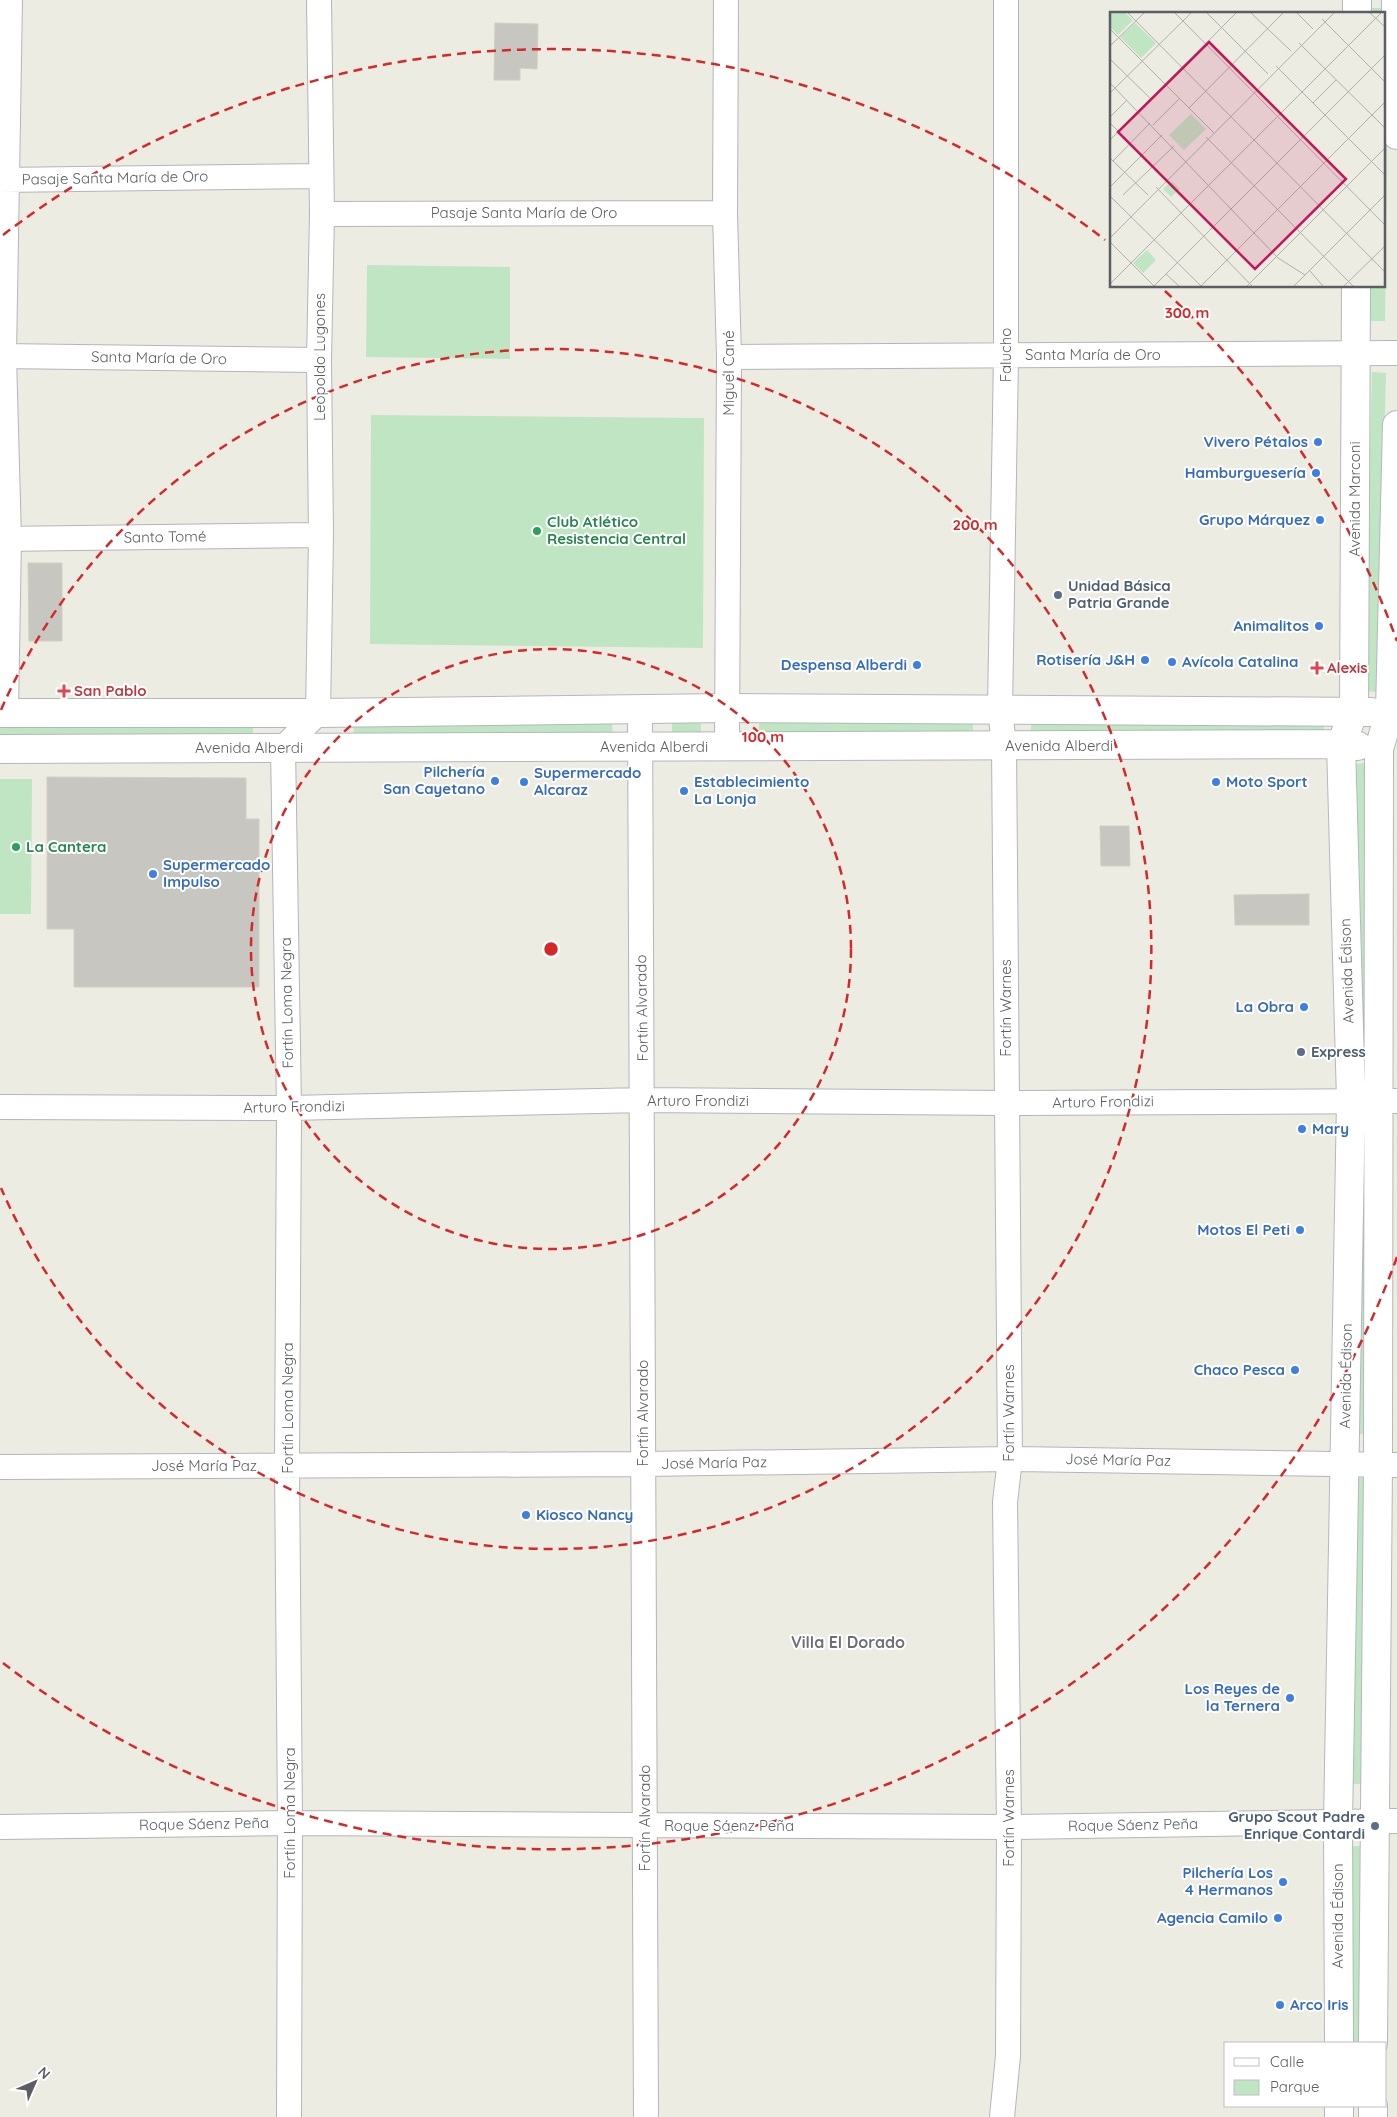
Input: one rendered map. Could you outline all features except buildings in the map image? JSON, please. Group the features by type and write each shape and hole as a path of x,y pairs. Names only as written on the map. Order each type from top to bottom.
{"main road":[{"path":"1396,0 1397,135"},
{"name":"Avenida Marconi","path":"1354,712 1356,288"},
{"path":"1388,749 1393,711 1397,425"},
{"path":"3,713 318,713 727,708 1393,711"},
{"name":"Avenida Édison","path":"1339,2042 1338,1822 1351,1100 1341,744 1354,712"},
{"name":"Avenida Alberdi","path":"0,749 1341,744 1388,749"},
{"name":"Avenida Édison","path":"1373,2042 1386,1821 1388,749"}],"street":[{"path":"3,713 2,356 4,180 10,0"},
{"name":"Leopoldo Lugones","path":"318,713 321,535 319,360 322,214 319,0"},
{"name":"Miguel Cané","path":"726,0 725,213 730,357 727,747"},
{"name":"Falucho","path":"1000,709 1006,356 1006,0"},
{"name":"Pasaje Santa María de Oro","path":"4,180 320,176"},
{"name":"Pasaje Santa María de Oro","path":"322,214 725,213"},
{"name":"Santa María de Oro","path":"730,357 1397,353"},
{"name":"Santa María de Oro","path":"2,356 319,360"},
{"name":"Santo Tomé","path":"4,539 321,535"},
{"name":"Fortín Warnes","path":"1000,709 1004,746 1010,1458 1005,1502 1009,1827 1008,2056 1002,2117"},
{"name":"Fortín Alvarado","path":"640,710 646,2117"},
{"path":"283,748 318,713"},
{"name":"Fortín Loma Negra","path":"283,748 289,1108 287,1465 290,2117"},
{"name":"Arturo Frondizi","path":"0,1107 289,1108 643,1100 1006,1103 1388,1101"},
{"name":"José María Paz","path":"0,1468 643,1464 1010,1458 1387,1465"},
{"name":"Roque Sáenz Peña","path":"0,1827 290,1823 1009,1827 1386,1821"}],"green space":[{"path":"1372,8 1389,8 1385,321 1369,321 1369,288 1384,288 1384,12 1372,12"},
{"path":"367,265 510,267 510,359 366,357"},
{"path":"1372,372 1386,373 1378,692 1364,691"},
{"name":"Club Atlético Resistencia Central","path":"371,415 704,418 703,648 370,644"},
{"path":"759,718 973,720 973,734 759,732"},
{"path":"1324,720 1324,733 1031,736 1031,722"},
{"path":"672,721 701,721 701,733 672,733"},
{"path":"612,723 613,737 353,739 354,724"},
{"path":"0,725 253,725 253,738 0,737"},
{"path":"1364,763 1371,1066 1363,1067 1355,764"},
{"name":"La Cantera","path":"0,779 32,779 31,914 0,914"},
{"path":"1360,1128 1373,1128 1367,1434 1354,1434"},
{"path":"1350,1478 1367,1478 1367,1784 1351,1784"},
{"path":"1348,1846 1365,1846 1365,2042 1348,2042"}],"place":[{"name":"Vivero Pétalos","path":"1318,442"},
{"name":"Hamburguesería","path":"1316,473"},
{"name":"Grupo Márquez","path":"1320,520"},
{"name":"Club Atlético Resistencia Central","path":"537,531"},
{"name":"Unidad Básica Patria Grande","path":"1058,595"},
{"name":"Animalitos","path":"1319,626"},
{"name":"Rotisería J&H","path":"1145,660"},
{"name":"Avícola Catalina","path":"1172,662"},
{"name":"Despensa Alberdi","path":"917,665"},
{"name":"Alexis","path":"1317,668"},
{"name":"San Pablo","path":"64,691"},
{"name":"Pilchería San Cayetano","path":"495,781"},
{"name":"Supermercado Alcaraz","path":"524,782"},
{"name":"Moto Sport","path":"1216,782"},
{"name":"Establecimiento La Lonja","path":"684,791"},
{"name":"La Cantera","path":"16,847"},
{"name":"Supermercado Impulso","path":"153,874"},
{"name":"La Obra","path":"1304,1007"},
{"name":"Express","path":"1301,1052"},
{"name":"Mary","path":"1302,1129"},
{"name":"Motos El Peti","path":"1300,1230"},
{"name":"Chaco Pesca","path":"1295,1370"},
{"name":"Kiosco Nancy","path":"526,1515"},
{"name":"Los Reyes de la Ternera","path":"1290,1698"},
{"name":"Grupo Scout Padre Enrique Contardi","path":"1375,1826"},
{"name":"Pilchería Los 4 Hermanos","path":"1283,1882"},
{"name":"Agencia Camilo","path":"1278,1918"},
{"name":"Arco Iris","path":"1280,2005"}],"district":[{"name":"Villa El Dorado","path":"848,1642"}]}
